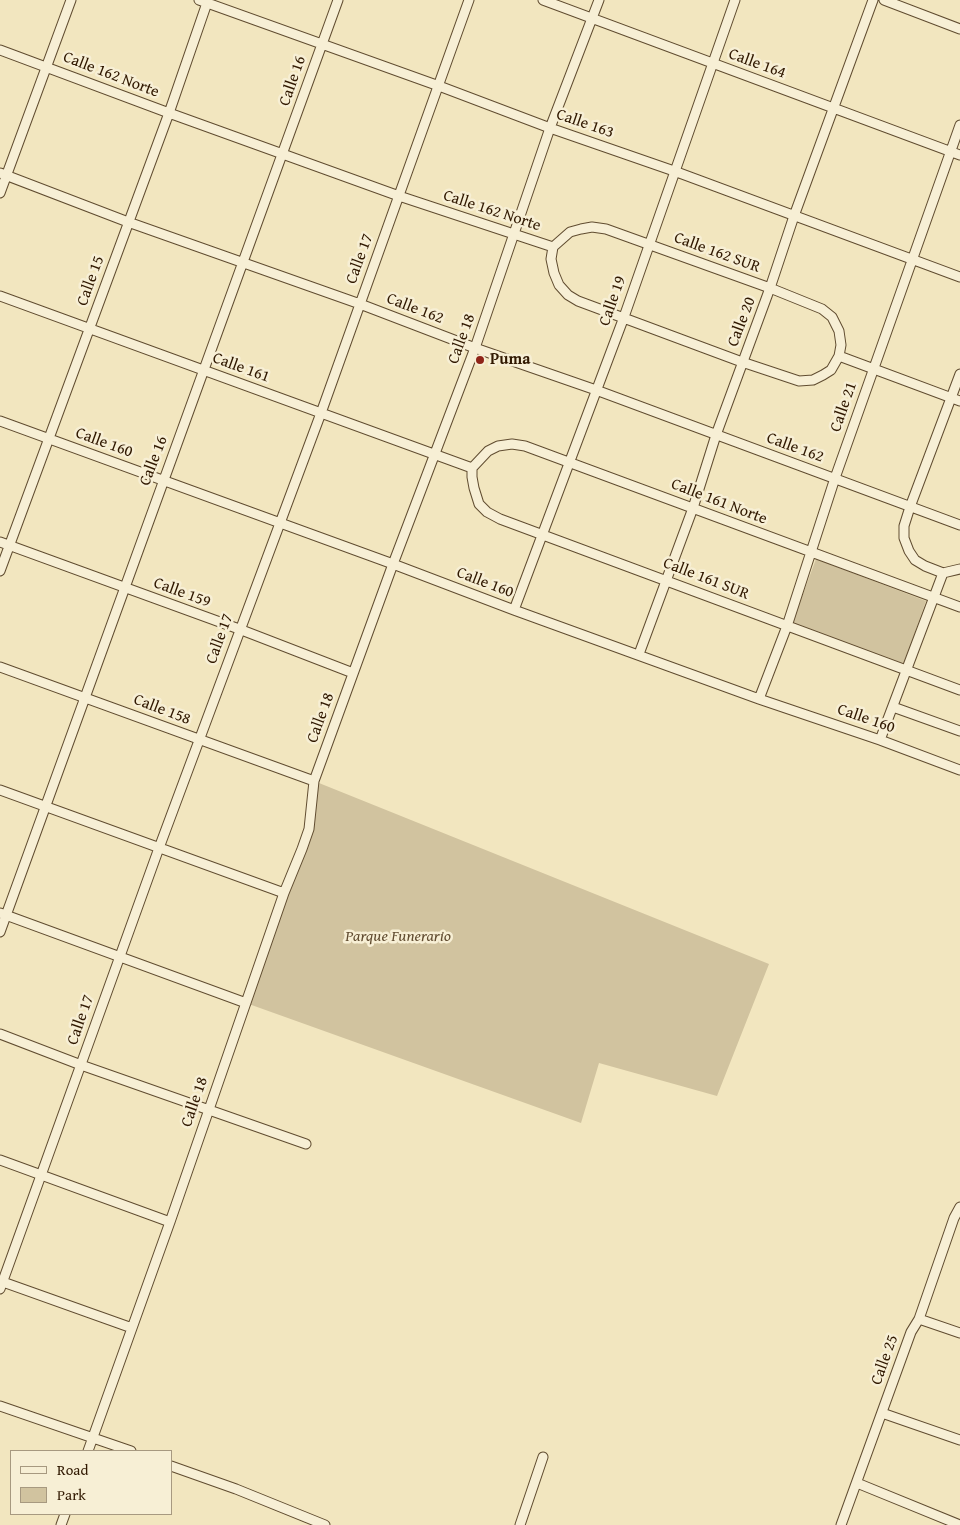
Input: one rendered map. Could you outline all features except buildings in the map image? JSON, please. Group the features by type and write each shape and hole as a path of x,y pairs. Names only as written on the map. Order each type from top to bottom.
{"street":[{"path":"0,194 3,174 47,66 71,0"},
{"name":"Calle 16","path":"0,932 3,914 244,263 338,0"},
{"name":"Calle 17","path":"1,1284 239,629 321,413 469,0"},
{"name":"Calle 164","path":"543,0 960,155"},
{"name":"Calle 18","path":"88,1450 284,893 309,828 314,781 393,564 475,348 550,128 599,0"},
{"name":"Calle 19","path":"514,610 624,317 735,0"},
{"name":"Calle 20","path":"639,654 693,508 716,435 873,0"},
{"path":"884,0 960,29"},
{"name":"Calle 163","path":"205,1 960,277"},
{"name":"Calle 15","path":"0,571 169,114 205,1"},
{"name":"Calle 162 Norte","path":"0,50 47,66 169,114 399,196 553,247 551,259 554,273 558,285 568,295 742,362 799,381 814,380 823,375 831,370 839,356"},
{"name":"Calle 21","path":"759,699 787,626 835,478 960,125"},
{"name":"Calle 162","path":"3,174 128,222 596,390 960,526"},
{"name":"Calle 162 SUR","path":"553,247 570,232 592,227 606,229 770,288 822,309 832,317 839,331 841,345 839,356"},
{"name":"Calle 161","path":"0,296 472,468"},
{"path":"839,356 960,401"},
{"path":"960,374 904,526 904,538 909,551 916,560 925,566 943,572 960,569"},
{"name":"Calle 160","path":"0,421 514,610 960,770"},
{"name":"Calle 161 Norte","path":"472,468 488,451 498,446 512,444 525,446 960,607"},
{"name":"Calle 161 SUR","path":"472,468 474,488 479,504 487,512 543,535 960,690"},
{"name":"Calle 159","path":"0,542 239,629 353,673"},
{"path":"880,740 943,572"},
{"name":"Calle 158","path":"0,667 314,781"},
{"path":"893,707 960,731"},
{"path":"0,790 284,893"},
{"path":"3,914 246,1003"},
{"path":"0,1034 81,1065 306,1144"},
{"path":"0,1160 170,1222"},
{"name":"Calle 25","path":"841,1525 911,1332 919,1319 954,1218 960,1207"},
{"path":"1,1284 132,1328"},
{"path":"919,1319 960,1333"},
{"path":"0,1406 128,1450"},
{"path":"882,1413 960,1440"},
{"path":"520,1525 543,1457"},
{"path":"172,1466 236,1489 325,1525"},
{"path":"857,1483 960,1525"}],"green space":[{"path":"816,559 926,601 904,664 792,623"},
{"name":"Parque Funerario","path":"314,781 769,964 717,1096 599,1063 581,1123 246,1003 312,833"}],"place":[{"name":"Puma","path":"480,360"}]}
